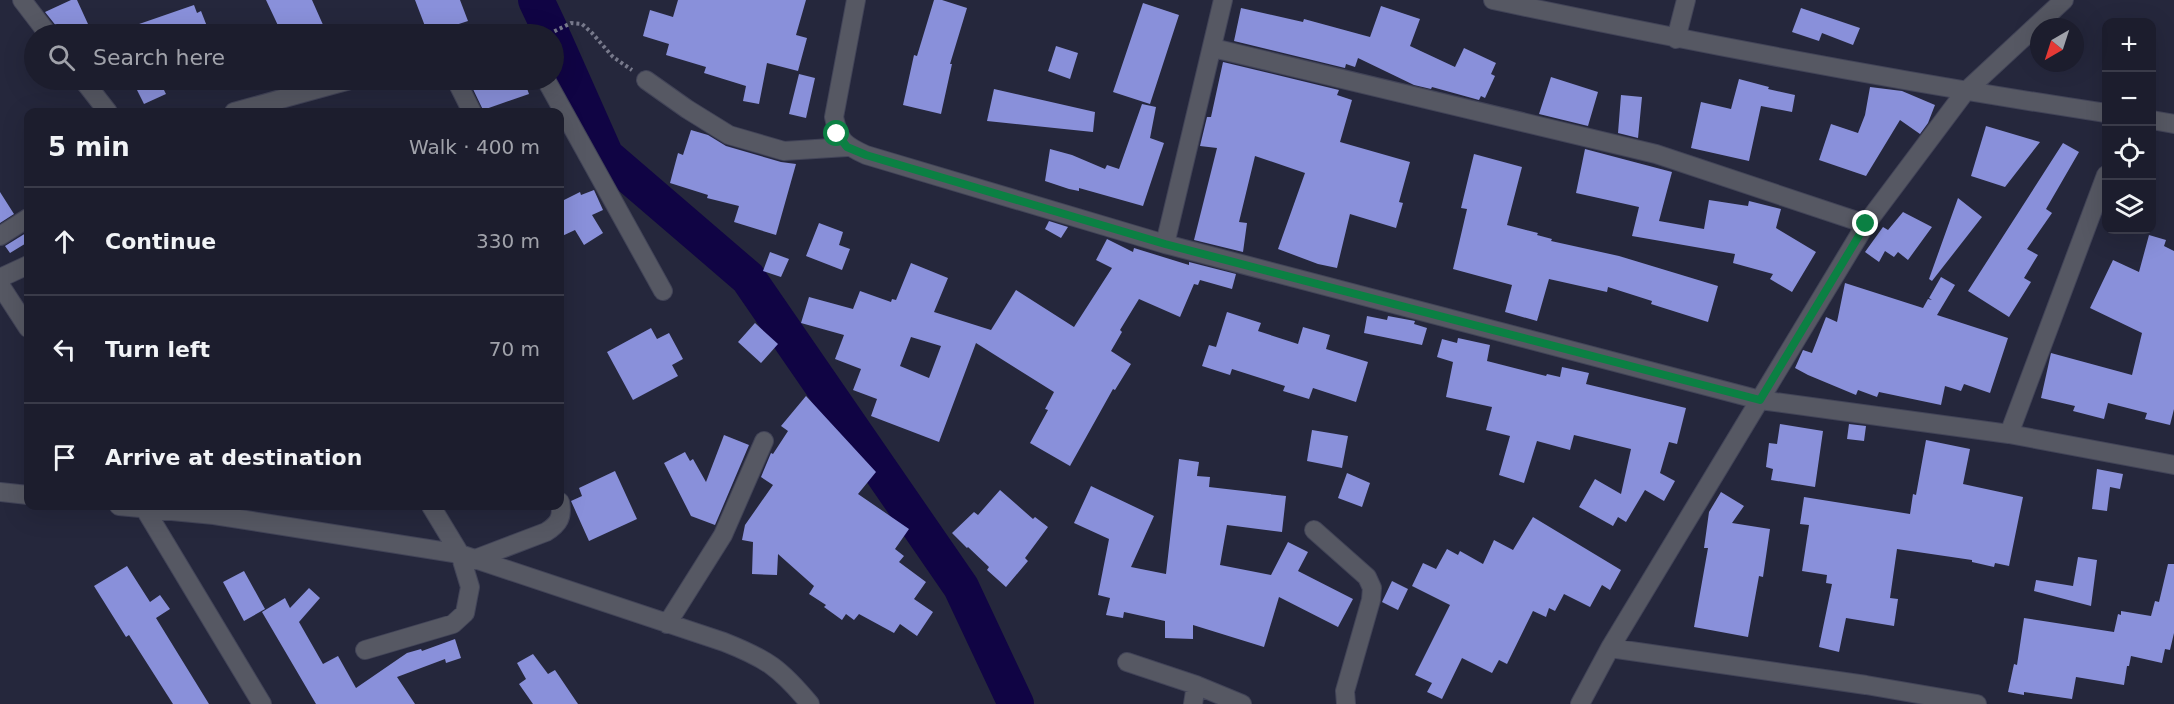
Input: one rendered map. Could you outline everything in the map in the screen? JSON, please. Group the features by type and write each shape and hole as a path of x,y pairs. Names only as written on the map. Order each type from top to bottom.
{"street":[{"path":"22,0 40,24"},
{"path":"847,147 837,134 834,117 856,0"},
{"path":"1165,244 1213,48 1222,0"},
{"path":"1493,0 1676,39 1965,92 2102,112"},
{"path":"1676,39 1686,0"},
{"path":"1580,704 1610,648 1866,224 1965,92 2064,0"},
{"path":"1213,48 1656,154 1866,224"},
{"path":"646,80 687,110 729,135 784,151 847,147 866,155 1165,244 1760,400 2009,434 2174,465"},
{"path":"91,90 105,108"},
{"path":"248,108 314,90"},
{"path":"461,90 470,108"},
{"path":"552,90 562,108"},
{"path":"564,112 663,291"},
{"path":"2156,121 2174,124"},
{"path":"2009,434 2104,180"},
{"path":"0,236 24,221"},
{"path":"0,278 24,267"},
{"path":"0,285 24,322"},
{"path":"667,624 723,535 764,441"},
{"path":"0,492 24,495"},
{"path":"146,510 255,701"},
{"path":"215,510 468,556 724,642 759,656 775,666 810,704"},
{"path":"365,650 453,624 465,614 470,587 468,556 434,510"},
{"path":"468,556 546,532 560,521 562,510"},
{"path":"1314,530 1367,577 1372,588 1371,600 1346,691 1346,704"},
{"path":"1610,648 1866,685 1977,704"},
{"path":"1127,662 1196,685 1242,704"},
{"path":"1193,704 1196,685"}],"path":[{"path":"564,26 571,23 582,24 613,57 646,80"}],"building":[{"path":"71,0 77,0 88,24 55,24 45,12"},
{"path":"266,0 312,0 323,24 277,24"},
{"path":"415,0 460,0 468,21 459,24 424,24"},
{"path":"678,0 806,0 796,35 807,38 798,71 767,63 759,104 743,101 746,86 704,73 706,67 666,55 669,44 643,36 650,10 673,17"},
{"path":"934,0 942,0 967,8 950,64 952,64 941,114 903,105 914,55 917,56"},
{"path":"1143,3 1179,15 1150,104 1113,92"},
{"path":"194,5 197,13 201,11 206,24 139,24"},
{"path":"1381,6 1420,19 1410,46 1455,67 1464,48 1496,63 1491,74 1495,76 1485,98 1481,96 1479,100 1432,87 1431,89 1414,85 1358,58 1355,67 1346,64 1345,68 1234,41 1241,8 1303,22 1304,19 1370,37"},
{"path":"1801,8 1860,28 1853,45 1822,33 1819,41 1792,32"},
{"path":"1056,46 1078,53 1070,79 1048,71"},
{"path":"1223,62 1339,90 1337,95 1352,100 1340,142 1410,162 1399,202 1403,203 1396,228 1350,214 1337,268 1318,264 1278,249 1305,173 1255,156 1239,222 1247,223 1243,252 1194,240 1217,148 1200,146 1207,117 1211,117"},
{"path":"799,74 815,78 806,118 789,114"},
{"path":"1551,77 1598,92 1588,126 1539,114"},
{"path":"1739,79 1795,95 1792,112 1761,106 1749,161 1691,148 1701,102 1731,109"},
{"path":"1870,87 1902,91 1935,105 1928,123 1920,134 1900,120 1866,176 1819,160 1831,124 1858,133 1865,115"},
{"path":"994,89 1095,112 1093,132 987,121"},
{"path":"137,90 164,90 166,94 144,104"},
{"path":"473,90 528,90 529,94 489,108 482,108"},
{"path":"1621,95 1642,97 1638,138 1618,133"},
{"path":"1142,104 1156,107 1150,138 1164,143 1143,206 1079,188 1079,191 1069,189 1045,181 1050,149 1072,155 1105,169 1107,165 1119,169"},
{"path":"1986,126 2040,142 2005,187 1971,176"},
{"path":"691,130 708,135 726,146 796,164 776,235 734,222 739,206 707,198 708,195 670,183 678,153 683,155"},
{"path":"2063,143 2079,152 2046,209 2052,213 2027,249 2038,255 2024,278 2031,282 2009,317 1968,291"},
{"path":"1585,149 1672,172 1659,221 1704,229 1709,200 1748,206 1749,201 1781,209 1776,228 1816,252 1792,292 1770,279 1773,274 1733,263 1735,254 1632,236 1639,207 1576,193"},
{"path":"1474,154 1522,167 1507,225 1538,233 1537,235 1552,239 1551,241 1619,256 1718,286 1708,322 1651,304 1652,301 1608,287 1607,292 1549,279 1537,321 1505,312 1512,285 1453,269 1467,209 1461,208"},
{"path":"594,190 603,210 592,215 603,233 584,245 575,230 564,235 564,200 580,192 581,195"},
{"path":"0,192 14,214 0,223"},
{"path":"1958,198 1982,217 1932,281 1929,279"},
{"path":"1903,212 1932,227 1908,260 1898,252 1894,257 1885,251 1879,262 1865,252 1883,227 1888,230"},
{"path":"1049,221 1068,227 1061,238 1045,229"},
{"path":"819,223 843,232 839,245 850,249 842,270 806,256"},
{"path":"24,234 24,244 10,253 5,246"},
{"path":"2149,235 2166,240 2164,246 2174,251 2174,409 2170,425 2145,419 2147,413 2108,403 2104,419 2073,411 2075,406 2041,398 2051,353 2132,375 2142,333 2090,308 2113,260 2139,272"},
{"path":"1107,239 1133,252 1134,248 1189,265 1189,262 1236,274 1232,289 1200,280 1198,285 1194,284 1180,317 1139,299 1120,330 1122,332 1111,351 1131,364 1115,390 1113,389 1070,466 1030,443 1048,410 1045,409 1054,392 976,343 939,442 871,416 877,399 853,390 861,369 835,359 844,335 801,323 809,297 853,309 860,291 891,302 892,299 896,300 911,263 948,278 934,312 991,330 1016,290 1074,327 1112,268 1096,260","holes":["911,337 941,346 929,378 900,366"]},
{"path":"770,252 789,259 781,277 763,271"},
{"path":"1941,277 1955,285 1937,315 2008,338 1990,393 1964,384 1961,391 1945,386 1941,405 1879,392 1877,397 1858,390 1856,395 1795,368 1803,350 1812,353 1826,317 1837,322 1845,283 1923,308 1928,299 1932,300 1929,298"},
{"path":"1227,312 1261,323 1258,331 1298,344 1303,327 1330,335 1326,349 1368,362 1356,402 1313,388 1309,399 1283,391 1285,386 1232,369 1230,375 1202,366 1209,345 1216,347"},
{"path":"1367,316 1387,320 1388,316 1415,321 1414,324 1427,328 1422,345 1364,333"},
{"path":"755,323 778,344 761,363 738,342"},
{"path":"651,328 657,339 669,333 683,359 672,365 678,376 633,400 607,352"},
{"path":"1458,338 1490,345 1487,361 1546,376 1547,374 1560,377 1562,367 1589,373 1586,384 1686,408 1677,444 1669,442 1660,473 1675,481 1664,501 1645,490 1626,522 1618,517 1613,526 1579,507 1595,479 1621,494 1631,449 1574,435 1570,450 1537,441 1524,483 1499,475 1510,436 1486,430 1492,407 1446,397 1453,362 1437,357 1442,339 1457,343"},
{"path":"806,396 876,472 858,494 909,529 895,549 904,556 899,562 926,582 914,599 933,612 917,636 900,624 894,633 859,614 854,620 846,614 842,620 824,607 826,605 809,594 814,586 778,554 777,575 752,574 753,542 742,540 745,525 773,485 761,477 771,453 773,454 788,431 781,426"},
{"path":"1780,424 1823,431 1815,487 1771,480 1773,469 1766,467 1769,443 1777,444"},
{"path":"1849,424 1866,426 1864,441 1847,439"},
{"path":"1312,430 1348,436 1342,468 1307,461"},
{"path":"724,435 749,445 715,525 691,516 664,463 685,452 690,461 693,459 706,482"},
{"path":"1926,440 1970,449 1963,484 2023,497 2009,566 1995,563 1994,567 1972,562 1972,560 1897,549 1890,598 1898,599 1894,626 1846,618 1839,652 1819,647 1832,584 1826,583 1827,575 1802,571 1809,525 1800,524 1804,497 1910,514 1913,494 1916,495"},
{"path":"1179,459 1199,462 1197,476 1210,477 1209,487 1286,496 1282,532 1227,525 1220,565 1271,575 1288,542 1308,552 1298,571 1353,599 1338,627 1279,597 1264,647 1193,625 1193,639 1165,638 1165,621 1124,612 1123,618 1106,615 1110,598 1098,595 1109,539 1074,523 1091,486 1154,516 1131,567 1166,574"},
{"path":"2097,469 2123,474 2120,489 2110,487 2107,511 2092,509"},
{"path":"615,471 637,519 589,541 571,501 582,496 579,488"},
{"path":"1347,473 1370,483 1362,507 1338,498"},
{"path":"1000,490 1033,519 1035,517 1048,527 1025,558 1028,561 1006,587 987,570 989,567 952,533 974,512 978,515"},
{"path":"1721,492 1744,506 1732,523 1770,529 1763,577 1759,576 1748,637 1694,627 1708,548 1704,548 1709,512"},
{"path":"1533,517 1621,570 1610,590 1602,585 1590,607 1564,594 1555,611 1549,608 1546,617 1533,611 1507,664 1499,660 1492,673 1462,658 1442,699 1427,692 1432,683 1415,675 1450,605 1412,586 1423,563 1436,569 1447,549 1458,555 1460,551 1483,564 1494,540 1513,550"},
{"path":"2078,557 2097,560 2091,606 2034,591 2036,580 2073,586"},
{"path":"2168,564 2174,564 2174,633 2170,650 2165,649 2162,663 2131,656 2124,685 2076,677 2072,699 2008,692 2014,664 2017,665 2024,618 2114,632 2118,614 2121,615 2121,611 2151,616 2155,601 2159,602"},
{"path":"127,566 150,602 160,595 170,609 156,618 209,704 173,704 129,635 126,637 94,586"},
{"path":"244,571 265,609 244,621 223,582"},
{"path":"1392,581 1408,589 1398,610 1382,602"},
{"path":"309,588 320,598 299,622 323,664 338,656 356,688 407,653 421,649 422,651 455,639 461,658 446,663 445,659 397,677 415,704 316,704 262,612 285,598 290,608"},
{"path":"533,654 548,674 555,670 578,704 533,704 519,684 526,679 517,663"}],"waterway":[{"path":"536,0 547,24"},
{"path":"564,62 606,156 748,278 961,587 1016,704"}],"route":[{"path":"837,134 847,147 866,155 1165,244 1760,400 1866,224"}]}
